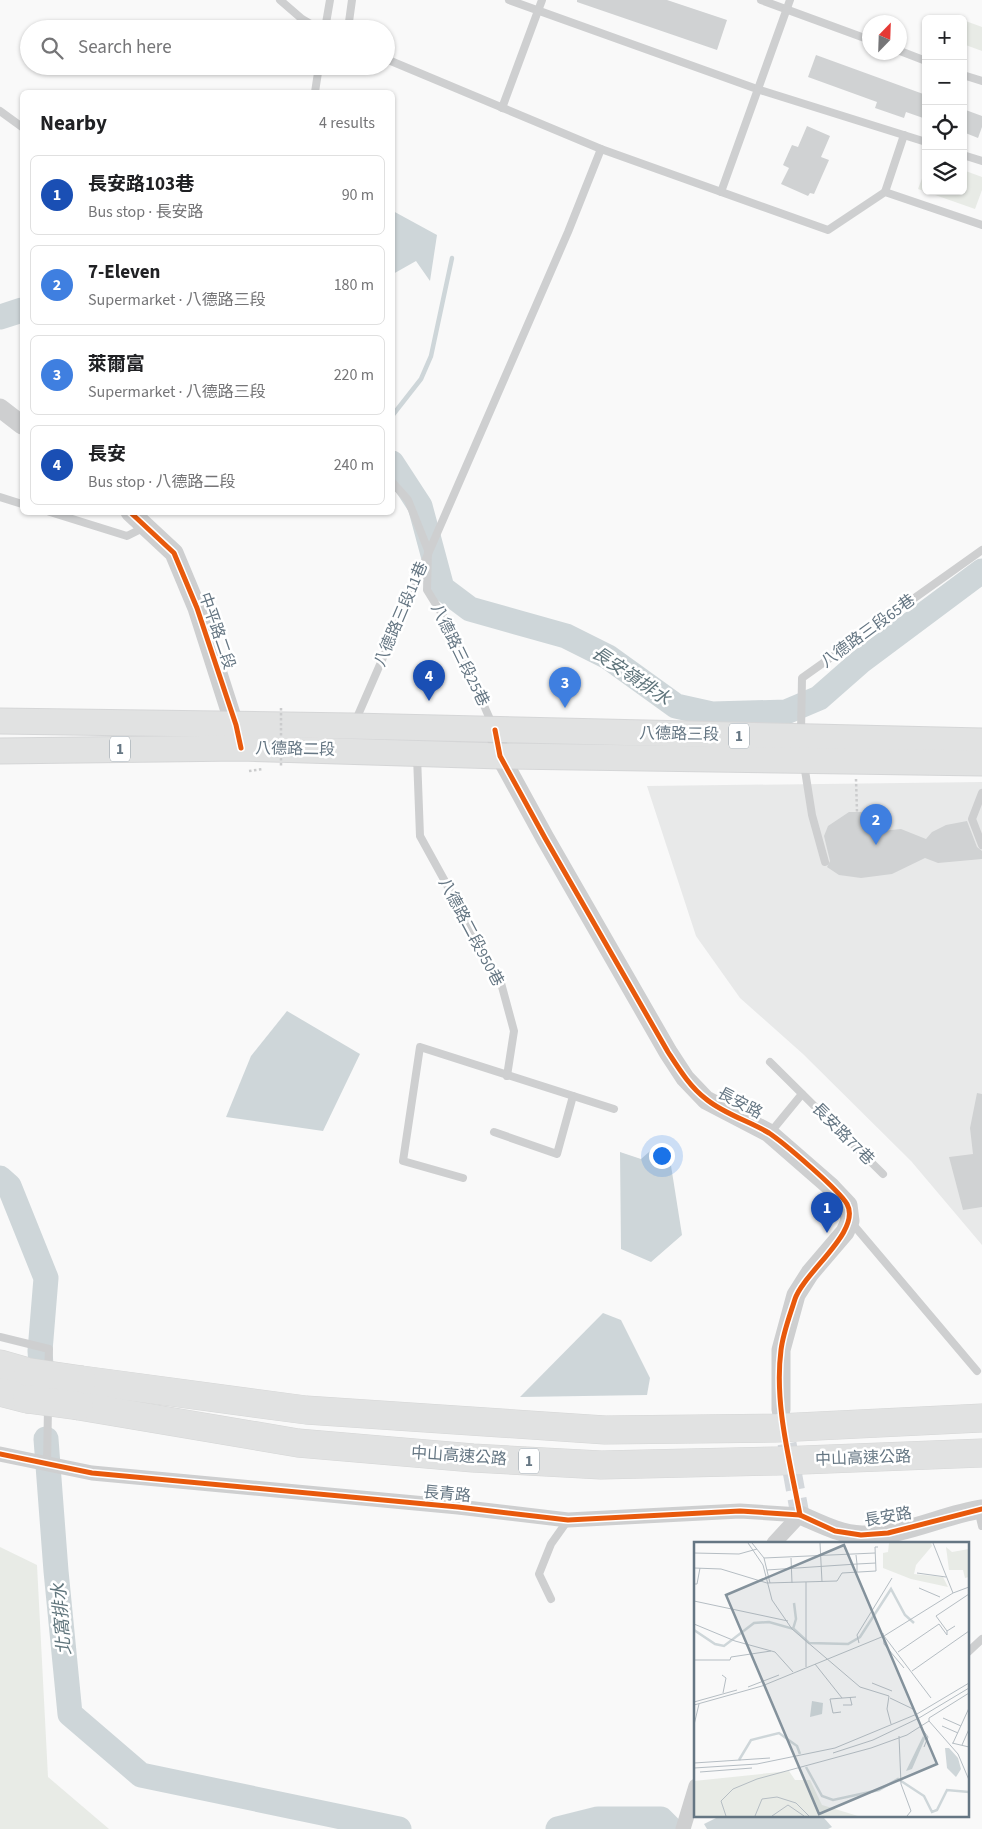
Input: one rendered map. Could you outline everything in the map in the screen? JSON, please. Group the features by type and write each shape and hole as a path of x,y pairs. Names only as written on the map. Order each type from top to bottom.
{"highway":[{"name":"中山高速公路","path":"0,1364 28,1372 306,1410 604,1430 777,1428 982,1418"},
{"name":"中山高速公路","path":"0,1392 27,1399 298,1442 473,1458 601,1465 982,1453"}],"main road":[{"name":"八德路二段","path":"0,721 238,737 349,738 495,730"},
{"name":"八德路三段","path":"495,730 982,742"},
{"name":"八德路二段","path":"0,751 238,737"},
{"name":"八德路二段","path":"349,738 416,753 500,756"},
{"name":"八德路三段","path":"500,756 856,763 982,763"}],"street":[{"path":"0,408 20,423"},
{"name":"中平路二段","path":"133,515 174,553 197,608 238,737"},
{"name":"長安路","path":"495,730 500,756 618,967 685,1078 706,1100 769,1133 831,1187 848,1205 850,1221"},
{"path":"781,1410 781,1350 796,1295 810,1273 846,1232 850,1221"},
{"path":"0,1454 47,1466"},
{"name":"長青路","path":"47,1466 92,1473 458,1507 568,1520 740,1511 800,1515"},
{"path":"775,1542 800,1515"},
{"name":"長安路","path":"800,1515 835,1530 862,1536 888,1533 981,1515"},
{"path":"683,1829 694,1792"}],"lane":[{"path":"280,0 304,20"},
{"path":"327,20 330,0"},
{"path":"349,20 352,0"},
{"path":"509,0 756,89 922,141"},
{"path":"502,108 542,0"},
{"path":"761,0 862,37"},
{"path":"721,192 756,89 790,0"},
{"path":"907,54 923,60"},
{"path":"395,63 600,149 828,230 885,192 904,135"},
{"path":"315,90 318,75"},
{"path":"967,76 982,82"},
{"path":"0,111 20,126"},
{"path":"428,550 568,232 600,149"},
{"path":"967,156 982,161"},
{"path":"885,192 982,225"},
{"name":"八德路三段11巷","path":"349,738 428,550 408,500 395,485"},
{"path":"0,497 20,503"},
{"path":"60,515 127,536 145,527"},
{"name":"八德路三段25巷","path":"428,550 427,590 448,624 495,730"},
{"name":"八德路三段65巷","path":"800,737 802,678 982,550"},
{"name":"八德路二段950巷","path":"416,753 420,836 501,983 514,1031 507,1076"},
{"path":"804,762 812,815 824,862"},
{"path":"982,793 972,819 982,845"},
{"path":"463,1178 403,1161 420,1047 614,1109"},
{"name":"長安路77巷","path":"770,1062 884,1174"},
{"name":"長安路77巷","path":"769,1133 802,1094"},
{"path":"494,1132 557,1154 572,1096"},
{"path":"850,1221 977,1371"},
{"path":"0,1337 48,1349 47,1466"},
{"path":"551,1599 539,1574 551,1544 568,1520"},
{"path":"970,1650 982,1638"}],"path":[{"path":"280,708 281,766"},
{"path":"856,763 857,812"}],"shaded area":[{"path":"967,21 982,27 982,51 967,45"},
{"path":"967,171 982,177 982,190 975,209 935,195 967,195"},
{"path":"922,178 922,190 918,189"},
{"path":"395,212 437,235 430,281 416,261 395,273"},
{"path":"982,782 982,1245 911,1161 803,1054 740,998 696,936 647,786"},
{"path":"287,1011 360,1054 323,1131 226,1117 251,1056"},
{"path":"657,1145 669,1153 682,1235 651,1262 621,1249 620,1152 641,1159"},
{"path":"603,1313 621,1320 650,1378 647,1395 520,1397"},
{"path":"0,1547 37,1565 48,1777 109,1829 0,1829"},
{"path":"720,1816 807,1816 824,1818 832,1827 828,1829 707,1829 704,1824"}],"building":[{"path":"577,0 667,0 727,20 717,50 577,2"},
{"path":"816,55 922,94 922,118 906,112 904,118 875,108 877,102 808,77"},
{"path":"967,110 982,116 982,127 978,138 967,134"},
{"path":"807,126 830,136 821,157 829,160 814,194 810,193 808,196 781,184 789,168 783,165 792,145 798,147"},
{"path":"849,812 867,812 881,831 901,829 926,839 932,832 946,825 967,821 977,847 982,851 982,859 938,863 925,858 892,874 861,878 839,875 827,867 830,861 824,836 828,826"},
{"path":"977,1093 982,1094 982,1207 963,1210 949,1157 973,1154 970,1128"}],"waterway":[{"path":"395,412 421,379 431,356 452,258"},
{"name":"長安嶺排水","path":"0,317 20,311"},
{"name":"長安嶺排水","path":"395,468 420,506 442,588 470,609 566,636 608,657 676,706 712,714 786,712 819,698 860,662 982,571"},
{"name":"北窩排水","path":"0,1178 9,1186 46,1278 40,1351 43,1394"},
{"name":"北窩排水","path":"46,1439 56,1571 70,1714 141,1775 399,1829"},
{"name":"北窩排水","path":"558,1829 598,1819 661,1819 671,1829"}],"tunnel":[{"path":"782,1416 800,1515"}],"cycle path":[{"path":"133,515 174,553 197,608 236,725 241,748"},
{"path":"495,730 500,756 668,1052 685,1077 700,1094 713,1104 776,1138 823,1178 847,1204 849,1215 840,1239 800,1288 795,1299 783,1337 781,1350 779,1370 781,1412 800,1515"},
{"path":"0,1454 92,1473 458,1507 568,1520 740,1511 800,1515 835,1531 861,1535 888,1533 982,1509"}],"place":[{"name":"長安","path":"429,701"},
{"name":"萊爾富","path":"565,708"},
{"name":"7-Eleven","path":"876,845"},
{"name":"長安路103巷","path":"827,1233"}]}
